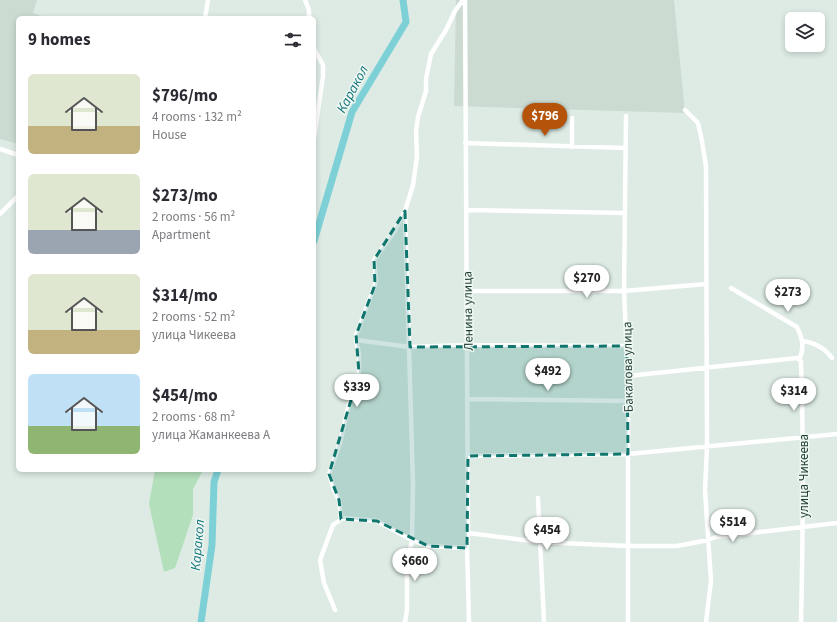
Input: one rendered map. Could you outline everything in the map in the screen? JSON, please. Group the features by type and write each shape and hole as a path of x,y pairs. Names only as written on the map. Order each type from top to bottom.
{"street":[{"path":"205,16 208,0"},
{"path":"305,0 309,10 309,16"},
{"path":"341,519 339,500 329,474 340,443 350,399 359,374 359,354 356,340 359,326 375,285 374,260 394,232 405,211 413,185 417,157 416,131 418,117 426,92 426,79 431,54 446,30 455,11 464,0"},
{"name":"Ленина улица","path":"464,0 468,622"},
{"path":"316,53 323,65 316,123"},
{"path":"685,110 698,123 706,167 707,447 705,490 711,581 706,622"},
{"name":"Бакалова улица","path":"626,116 624,291 628,376 628,622"},
{"path":"572,118 572,146"},
{"path":"465,143 625,148"},
{"path":"0,149 16,153"},
{"path":"0,214 16,198"},
{"path":"466,210 625,213"},
{"path":"405,211 413,484 412,540 407,565 407,610 405,622"},
{"path":"466,291 624,291 706,284"},
{"path":"731,288 796,327 801,335 802,341 808,342 827,351 832,358"},
{"path":"356,340 410,347 627,346"},
{"name":"улица Чикеева","path":"801,622 803,438 800,359 802,355 802,341"},
{"path":"628,376 797,358 800,359"},
{"path":"467,399 628,401"},
{"path":"468,456 628,454 837,434"},
{"path":"538,498 544,622"},
{"path":"335,610 324,583 320,560 333,525 343,518 377,521 412,540 428,546 467,548"},
{"path":"468,533 539,542 628,546 677,546 716,537 837,522"}],"highlighted area":[{"path":"405,211 410,347 627,346 628,454 468,456 467,548 428,546 377,521 341,519 339,500 329,474 359,373 356,335 375,285 374,260"}],"shaded area":[{"path":"0,0 37,0 33,13 41,16 16,16 16,143 0,139"},
{"path":"456,0 674,0 685,113 454,106"}],"green space":[{"path":"155,472 202,472 193,489 193,515 175,568 164,572 149,504"}],"waterway":[{"name":"Каракол","path":"316,234 352,112 406,22 403,0"},
{"name":"Каракол","path":"201,622 212,545 214,482 217,472"}]}
